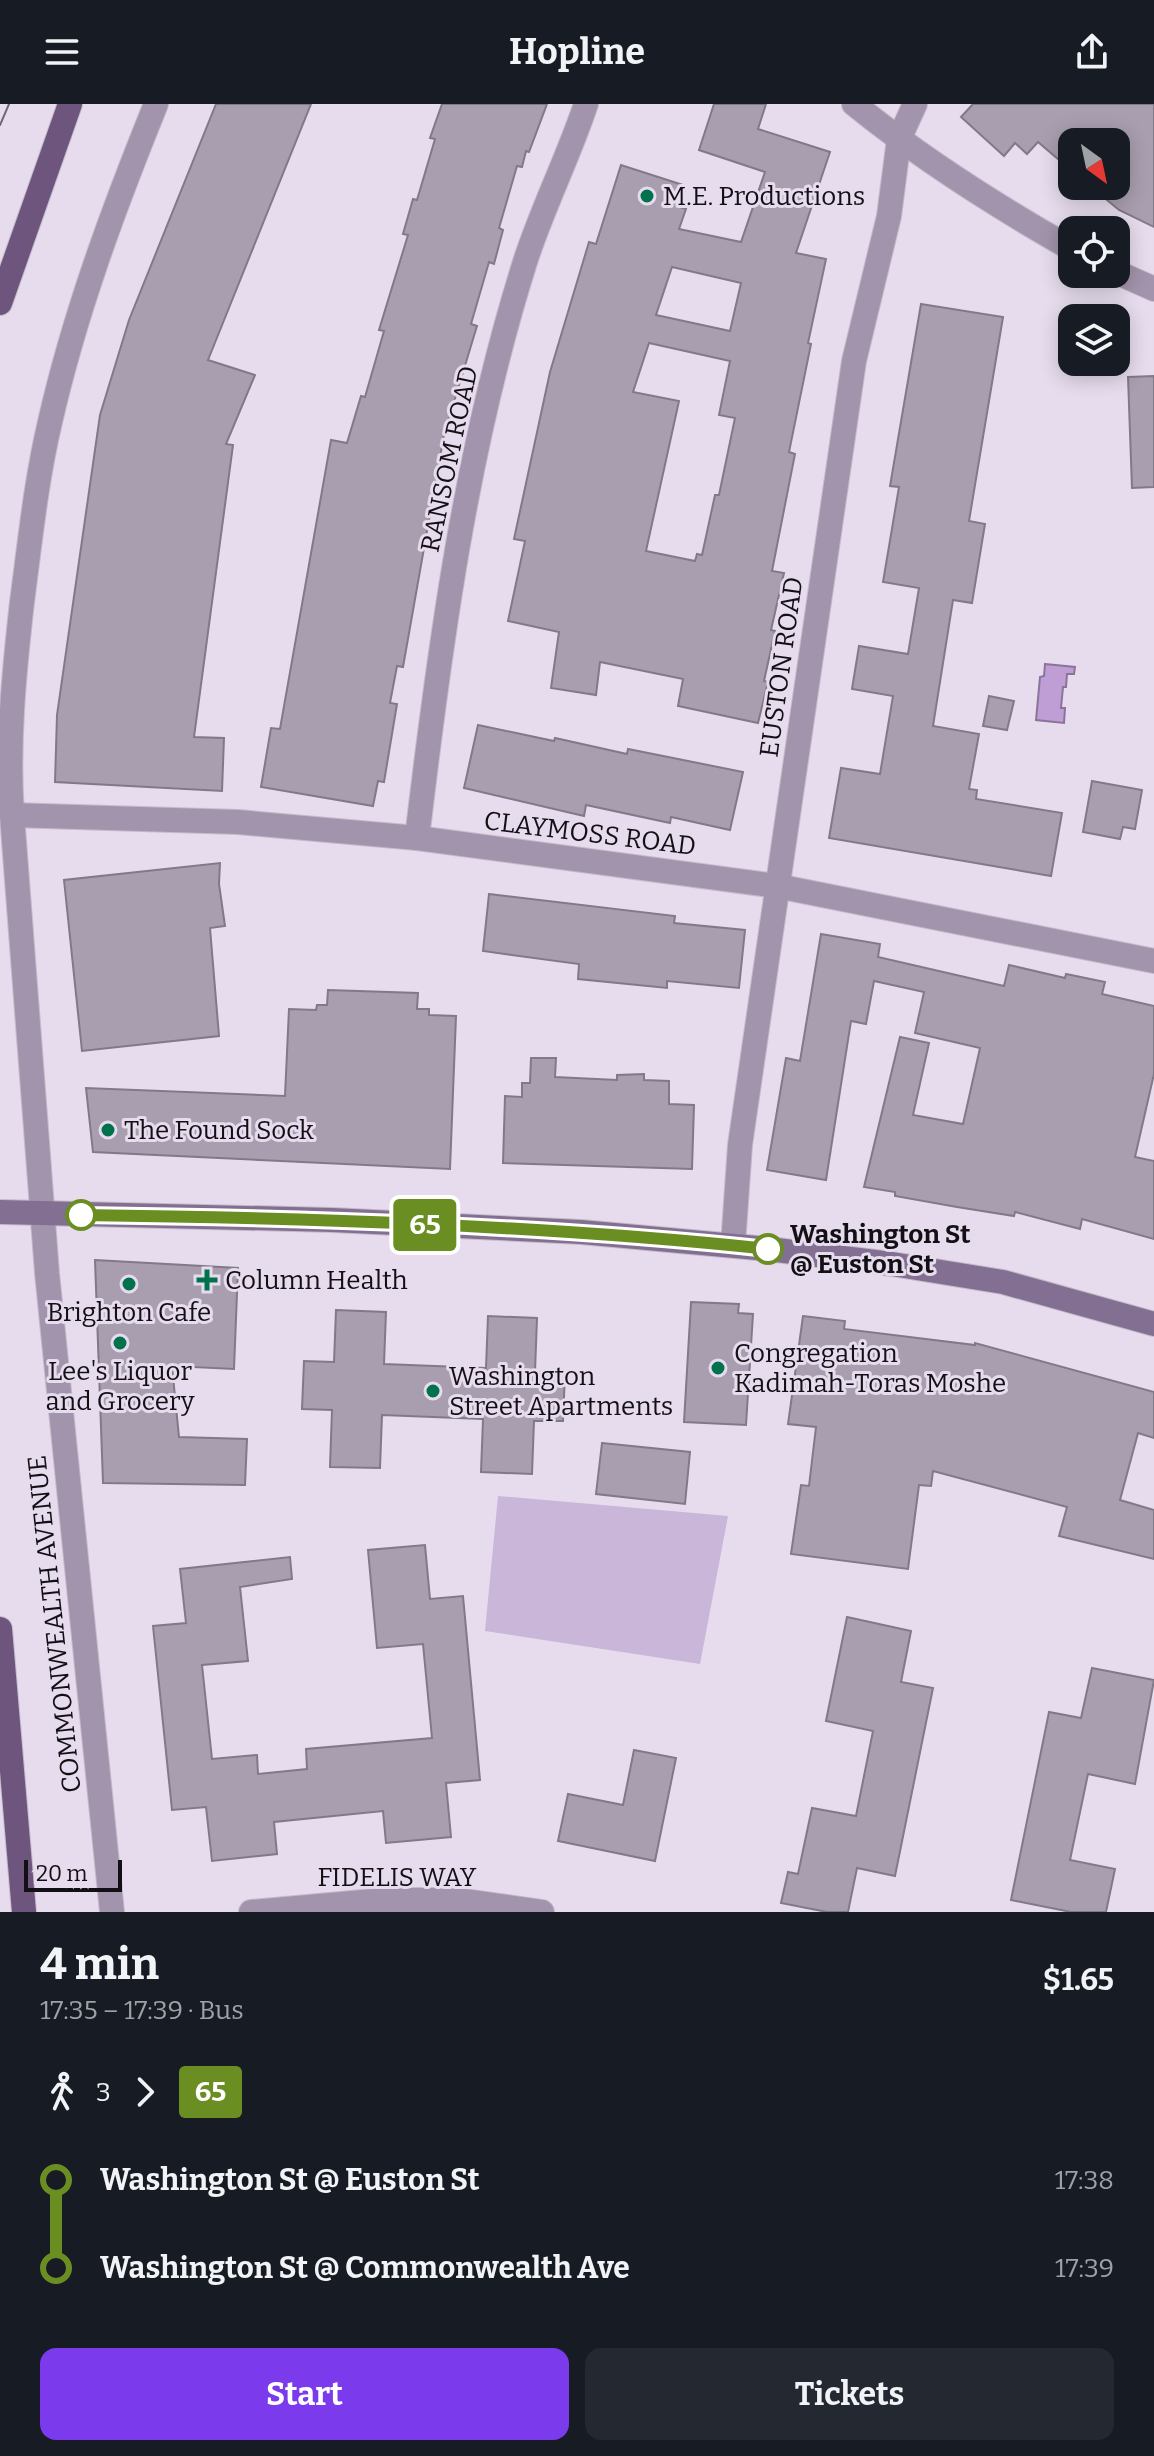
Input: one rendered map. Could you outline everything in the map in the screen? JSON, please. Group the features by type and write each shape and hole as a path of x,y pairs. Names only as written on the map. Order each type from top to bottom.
{"main road":[{"path":"0,303 70,104"},
{"path":"0,1212 332,1220 581,1232 733,1245 892,1264 1003,1282 1154,1324"},
{"name":"COMMONWEALTH AVENUE","path":"0,1629 24,1912"}],"street":[{"name":"COMMONWEALTH AVENUE","path":"112,1912 43,1215 9,745 32,520 49,423 80,304 113,209 156,104"},
{"name":"RANSOM ROAD","path":"417,838 444,619 479,432 526,260 586,104"},
{"path":"854,104 899,139 1004,210 1058,241"},
{"name":"EUSTON ROAD","path":"733,1245 740,1145 854,361 889,216 899,139 915,104"},
{"path":"1130,278 1154,289"},
{"name":"CLAYMOSS ROAD","path":"12,815 238,822 417,838 777,886 1154,961"},
{"name":"FIDELIS WAY","path":"251,1912 385,1900 457,1900 542,1912"}],"shaded area":[{"path":"1045,664 1075,667 1074,674 1067,674 1066,687 1063,687 1061,708 1065,708 1064,723 1036,720 1040,677 1044,676"},
{"path":"498,1496 728,1516 700,1664 485,1631"}],"building":[{"path":"216,104 311,104 208,360 255,375 226,444 233,445 194,737 224,738 222,791 55,782 57,715 100,415 129,320"},
{"path":"442,104 547,104 522,167 517,166 499,228 503,230 494,264 489,262 471,324 477,326 444,435 403,667 397,666 390,703 397,704 384,782 378,781 373,806 261,787 271,728 280,729 331,440 347,443 361,396 365,397 384,331 379,330 408,235 403,234 413,199 417,200 435,139 430,138"},
{"path":"714,104 766,104 758,129 830,152 796,253 826,259 789,452 795,454 772,571 784,573 771,630 775,631 764,681 768,682 758,723 678,706 683,679 600,662 596,695 551,688 559,632 508,621 525,541 514,539 550,372 589,242 596,244 621,165 686,186 680,207 686,209 679,229 741,242 765,172 699,150","holes":["672,267 741,283 730,331 656,315","649,343 730,361 719,415 735,418 719,495 715,495 702,555 697,554 695,561 646,551 679,401 633,392"]},
{"path":"973,104 1154,104 1154,227 1119,210 1107,200 1130,200 1130,128 1058,128 1058,159 1038,142 1027,154 1015,143 1004,156 961,117"},
{"path":"921,304 1003,317 969,521 985,524 972,603 953,600 933,726 979,734 969,789 977,790 976,799 1062,813 1051,876 829,838 841,768 880,774 893,696 852,689 859,646 908,654 919,588 883,582 899,487 890,486"},
{"path":"1154,376 1154,487 1132,488 1128,377"},
{"path":"989,696 1014,701 1007,730 983,726"},
{"path":"478,725 627,754 628,749 743,772 730,830 671,817 670,823 586,805 584,816 464,788"},
{"path":"1092,781 1142,790 1135,829 1123,827 1120,839 1083,832"},
{"path":"220,863 219,884 225,926 210,928 219,1036 82,1051 64,880"},
{"path":"489,894 675,916 674,923 745,930 739,988 667,981 667,988 578,979 579,964 483,951"},
{"path":"821,934 880,944 878,957 1004,986 1009,965 1065,978 1066,974 1105,982 1102,994 1154,1006 1154,1074 1135,1157 1154,1161 1154,1239 1082,1219 1080,1229 1015,1212 1014,1216 957,1207 864,1187 900,1037 929,1043 913,1115 963,1124 980,1048 915,1033 924,992 874,981 866,1024 851,1021 826,1180 767,1170 786,1058 800,1061"},
{"path":"328,990 418,993 417,1009 429,1009 429,1015 456,1016 450,1169 93,1152 86,1088 285,1096 289,1009 316,1010 317,1005 327,1005"},
{"path":"531,1058 556,1058 555,1077 617,1080 617,1075 644,1074 644,1080 669,1081 669,1104 694,1105 692,1169 503,1163 505,1096 522,1097 522,1083 530,1083"},
{"path":"95,1260 238,1268 234,1369 172,1366 179,1437 247,1439 245,1485 103,1483"},
{"name":"Congregation Kadimah-Toras Moshe","path":"691,1302 739,1304 738,1313 753,1314 746,1425 684,1422"},
{"name":"Washington Street Apartments","path":"336,1310 386,1312 384,1364 486,1368 488,1316 537,1318 535,1372 565,1373 563,1421 534,1421 532,1474 481,1472 483,1419 382,1415 380,1468 330,1467 332,1410 302,1409 304,1361 334,1362"},
{"path":"803,1316 845,1321 844,1329 975,1343 1154,1392 1154,1438 1138,1433 1120,1500 1154,1510 1154,1559 1059,1536 1067,1507 933,1471 931,1486 919,1485 908,1569 791,1554 801,1485 809,1486 816,1427 788,1424"},
{"path":"602,1443 690,1452 685,1504 596,1494"},
{"path":"425,1545 430,1599 463,1596 480,1780 446,1783 451,1837 386,1843 383,1811 274,1822 277,1854 212,1861 206,1807 172,1810 153,1626 186,1623 180,1569 290,1557 292,1579 240,1587 248,1661 202,1665 212,1759 257,1755 258,1774 307,1769 306,1749 432,1738 423,1644 377,1648 368,1550"},
{"path":"847,1617 911,1631 901,1682 933,1688 895,1876 857,1868 848,1912 827,1912 781,1903 788,1872 798,1874 812,1808 856,1816 873,1731 826,1721"},
{"path":"1092,1668 1154,1680 1135,1784 1088,1774 1070,1860 1115,1869 1106,1912 1071,1912 1011,1900 1049,1712 1081,1718"},
{"path":"634,1750 676,1758 655,1861 558,1841 568,1794 623,1805"}],"tram line":[{"path":"0,125 9,104"}],"bus line":[{"name":"65","path":"81,1215 332,1220 581,1232 768,1249"}],"place":[{"name":"M.E. Productions","path":"647,196"},
{"name":"The Found Sock","path":"108,1130"},
{"name":"Washington St @ Euston St","path":"768,1249"},
{"name":"Column Health","path":"207,1280"},
{"name":"Brighton Cafe","path":"129,1284"},
{"name":"Lee's Liquor and Grocery","path":"120,1343"},
{"name":"Congregation Kadimah-Toras Moshe","path":"718,1368"},
{"name":"Washington Street Apartments","path":"433,1391"}]}
